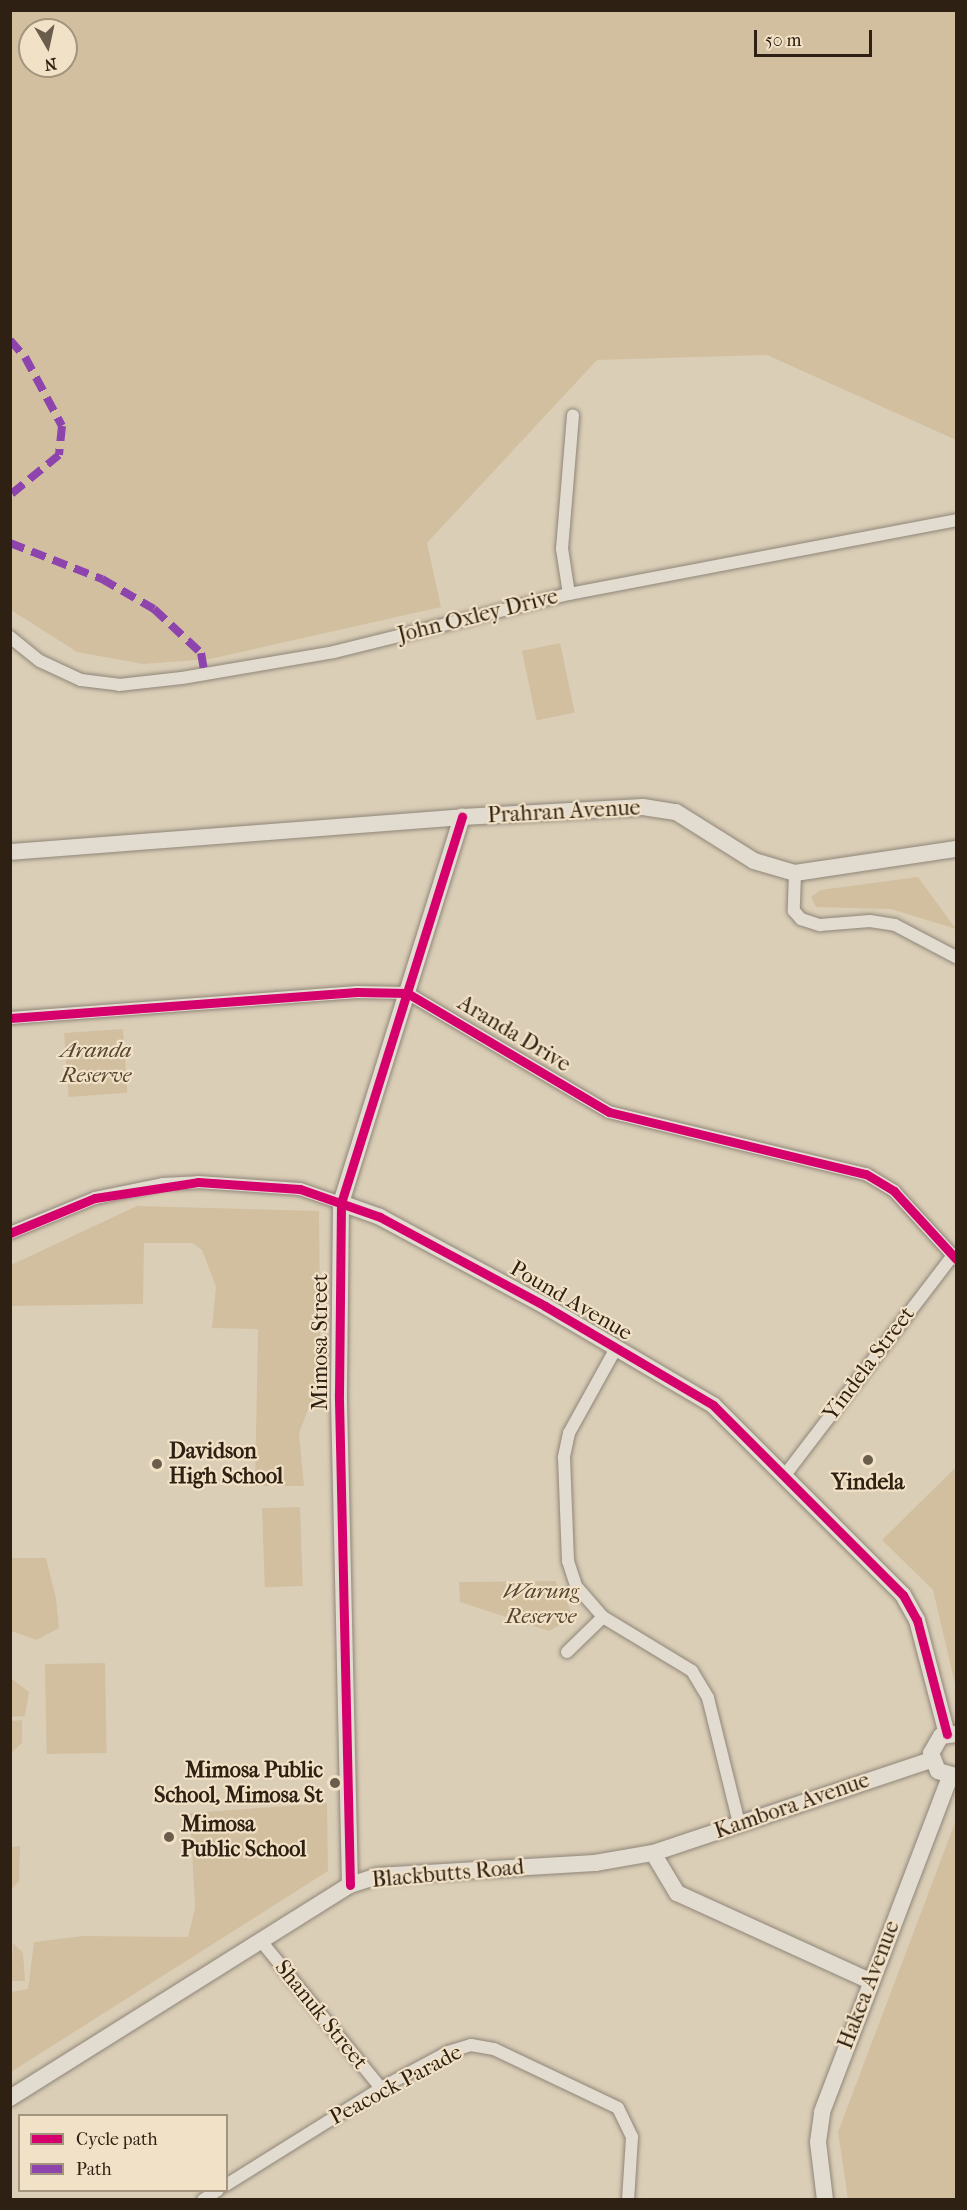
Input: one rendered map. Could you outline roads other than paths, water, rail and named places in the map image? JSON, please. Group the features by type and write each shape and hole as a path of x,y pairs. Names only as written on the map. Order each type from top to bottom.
{"street":[{"path":"569,594 562,549 573,415"},
{"name":"John Oxley Drive","path":"10,637 40,661 81,680 119,685 262,666 569,594 957,520"},
{"name":"Prahran Avenue","path":"10,852 462,817 661,808 690,818 754,861 795,873 957,849"},
{"name":"Mimosa Street","path":"350,1885 339,1394 341,1203 462,817"},
{"path":"795,873 794,911 801,919 820,926 870,921 895,925 957,957"},
{"name":"Aranda Drive","path":"10,1018 357,992 407,993 609,1112 866,1174 894,1191 955,1256"},
{"name":"Pound Avenue","path":"10,1233 95,1198 163,1185 198,1182 300,1189 380,1217 545,1306 615,1350 713,1405 903,1595 917,1620 952,1734"},
{"name":"Yindela Street","path":"785,1475 955,1256"},
{"path":"615,1350 569,1433 564,1456 568,1561 576,1586 603,1617 692,1671 708,1698 739,1823"},
{"path":"567,1652 603,1617"},
{"path":"952,1734 936,1741 931,1760 938,1771 953,1776"},
{"name":"Kambora Avenue","path":"652,1853 931,1760"},
{"name":"Hakea Avenue","path":"825,2199 818,2142 822,2112 870,1981 953,1776"},
{"path":"652,1853 677,1893 870,1981"},
{"name":"Blackbutts Road","path":"10,2098 350,1885 377,1876 595,1863 652,1853"},
{"name":"Shanuk Street","path":"261,1941 381,2088"},
{"name":"Peacock Parade","path":"228,2184 381,2088 448,2052 471,2045 494,2049 618,2108 632,2137 628,2199"}],"place":[{"name":"Yindela","path":"868,1460"},
{"name":"Davidson High School","path":"157,1464"},
{"name":"Mimosa Public School, Mimosa St","path":"335,1783"},
{"name":"Mimosa Public School","path":"169,1837"}],"park label":[{"name":"Aranda Reserve","path":"96,1062"},
{"name":"Warung Reserve","path":"541,1604"}]}
